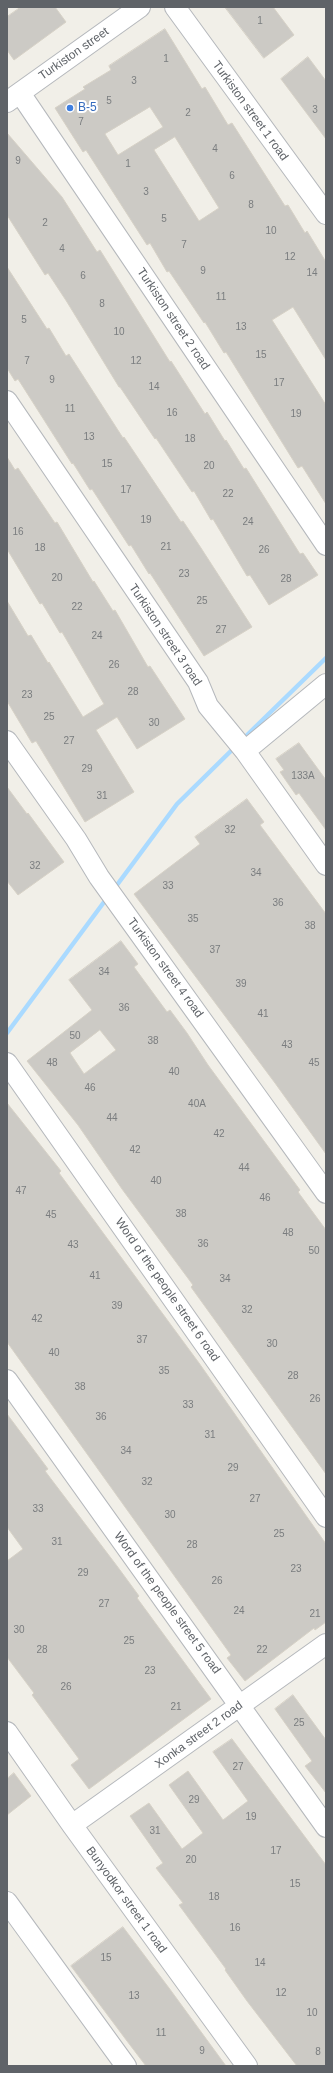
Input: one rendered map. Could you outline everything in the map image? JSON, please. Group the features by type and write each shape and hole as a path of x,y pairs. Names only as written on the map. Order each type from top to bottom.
{"street":[{"name":"Turkiston street","path":"13,97 140,7"},
{"name":"Turkiston street 1 road","path":"175,7 326,214"},
{"name":"Turkiston street 2 road","path":"13,97 326,545"},
{"name":"Turkiston street 3 road","path":"7,402 198,682 208,706 245,751 326,865"},
{"path":"245,751 326,684"},
{"name":"Turkiston street 4 road","path":"7,741 76,839 99,877 326,1193"},
{"name":"Word of the people street 6 road","path":"7,1063 326,1517"},
{"name":"Word of the people street 5 road","path":"7,1380 326,1827"},
{"name":"Xonka street 2 road","path":"72,1826 326,1644"},
{"name":"Bunyodkor street 1 road","path":"7,1732 72,1826 247,2066"},
{"path":"7,1902 126,2066"}],"building":[{"path":"21,7 55,7 66,22 14,60 7,50 7,17"},
{"path":"225,7 273,7 294,35 264,58"},
{"path":"165,29 202,89 205,87 228,125 232,123 285,206 288,205 305,233 307,231 326,262 326,360 293,307 272,320 326,405 326,504 302,466 298,468 226,352 224,353 205,322 204,323 169,271 167,272 150,243 147,245 86,150 83,152 55,108 85,89 83,87 111,70 109,66","holes":["150,107 163,127 118,155 105,134","175,137 219,208 199,221 154,150"]},
{"path":"308,57 326,81 326,139 281,79"},
{"path":"7,133 62,197 97,252 100,250 170,362 171,361 205,414 207,412 244,469 246,468 300,554 303,553 318,575 269,605 250,575 247,576 213,519 211,520 194,491 192,492 156,438 155,439 119,387 67,302 48,273 45,275 7,215"},
{"path":"7,267 47,329 49,328 66,356 69,354 123,438 124,437 181,522 183,521 252,627 204,656 131,545 129,546 92,489 90,490 73,463 72,464 18,379 15,381 7,368"},
{"path":"7,457 15,470 18,468 55,523 57,522 93,582 94,581 113,611 115,610 148,667 150,666 185,719 137,749 117,717 96,730 134,792 85,822 36,741 32,743 7,701 7,601 28,636 31,635 48,663 49,662 83,717 104,704 62,632 60,633 42,603 40,604 7,549"},
{"path":"299,743 326,780 326,830 299,793 296,795 280,772 284,770 276,759"},
{"path":"7,787 64,862 18,895 7,881"},
{"path":"247,799 264,822 260,825 326,914 326,1154 134,894 200,844 195,837"},
{"path":"121,941 138,964 134,967 167,1012 170,1010 187,1033 208,1065 300,1190 298,1192 326,1230 326,1474 191,1287 193,1285 122,1189 78,1125 27,1061 92,1010 69,980","holes":["100,1030 116,1050 84,1074 70,1053"]},
{"path":"7,1103 61,1171 59,1173 199,1363 326,1544 326,1622 315,1630 314,1628 245,1681 227,1658 231,1655 7,1342"},
{"path":"7,1414 48,1469 45,1471 139,1596 137,1598 211,1699 89,1789 71,1765 79,1759 32,1695 34,1693 7,1657 7,1561 23,1549 7,1527"},
{"path":"293,1695 326,1740 326,1793 305,1766 312,1761 275,1709"},
{"path":"232,1739 326,1865 326,2066 297,2066 247,2001 225,1970 226,1969 179,1905 183,1903 156,1868 163,1863 130,1816 149,1803 182,1849 203,1833 169,1785 188,1771 223,1820 248,1801 213,1752"},
{"path":"14,1773 31,1796 7,1815 7,1779"},
{"path":"123,1927 226,2066 146,2066 71,1966"}],"waterway":[{"path":"243,739 326,658"},
{"path":"114,889 177,804 236,746"},
{"path":"7,1033 107,898"}],"place":[{"name":"В-5","path":"70,108"}]}
